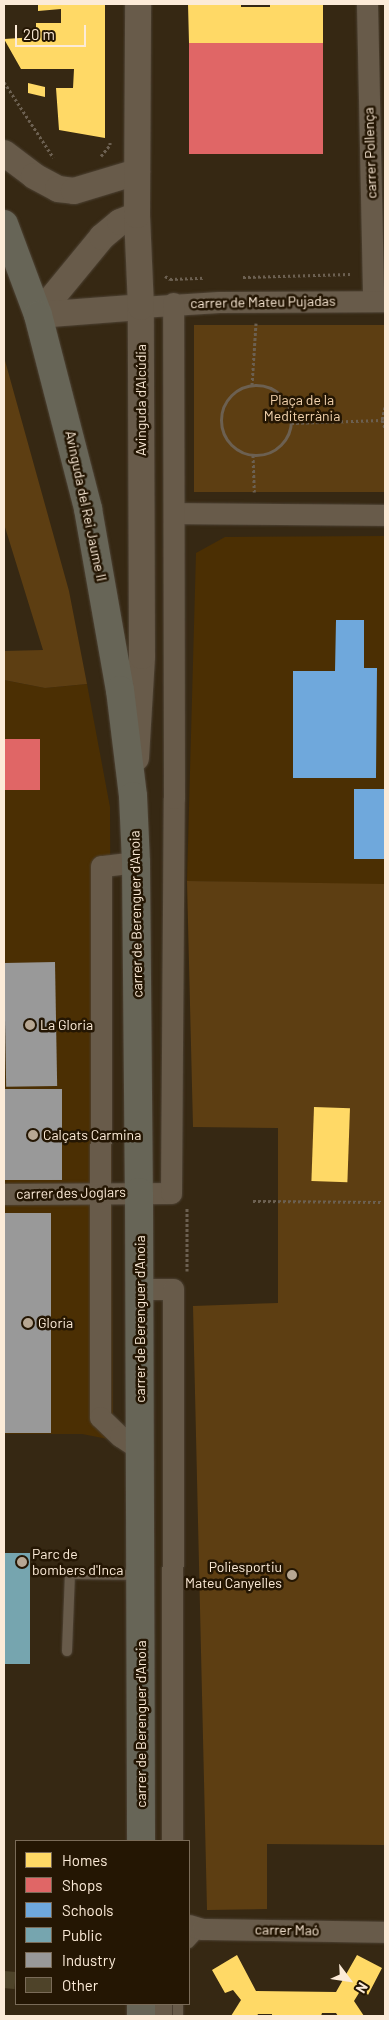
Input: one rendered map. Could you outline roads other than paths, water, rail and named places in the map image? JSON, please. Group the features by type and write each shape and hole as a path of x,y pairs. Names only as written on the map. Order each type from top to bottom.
{"main road":[{"name":"Avinguda del Rei Jaume II","path":"4,224 38,314 88,509 120,690 133,796"},
{"name":"carrer de Berenguer d'Anoia","path":"133,796 136,862 140,1289 141,1840"}],"street":[{"name":"Avinguda d'Alcúdia","path":"133,796 142,656 140,308 137,215 138,4"},
{"name":"carrer Pollença","path":"367,4 374,273 379,301"},
{"path":"4,153 34,176 58,189 74,191 137,172"},
{"path":"38,314 102,237 120,222 137,215"},
{"name":"carrer de Mateu Pujadas","path":"140,308 173,303 379,301"},
{"path":"173,303 174,512 385,515"},
{"path":"38,314 140,308"},
{"name":"carrer des Joglars","path":"4,1194 171,1193 174,512"},
{"path":"136,862 101,866 100,1416 120,1436 141,1450"},
{"path":"140,1289 173,1289 172,1840"},
{"name":"carrer Maó","path":"193,1932 385,1932"}],"lane":[{"path":"67,1651 70,1574 141,1576"}],"place":[{"name":"La Gloria","path":"30,1025"},
{"name":"Calçats Carmina","path":"33,1135"},
{"name":"Gloria","path":"28,1323"},
{"name":"Parc de bombers d'Inca","path":"22,1562"},
{"name":"Poliesportiu Mateu Canyelles","path":"292,1575"}],"park label":[{"name":"Plaça de la Mediterrània","path":"302,408"}]}
